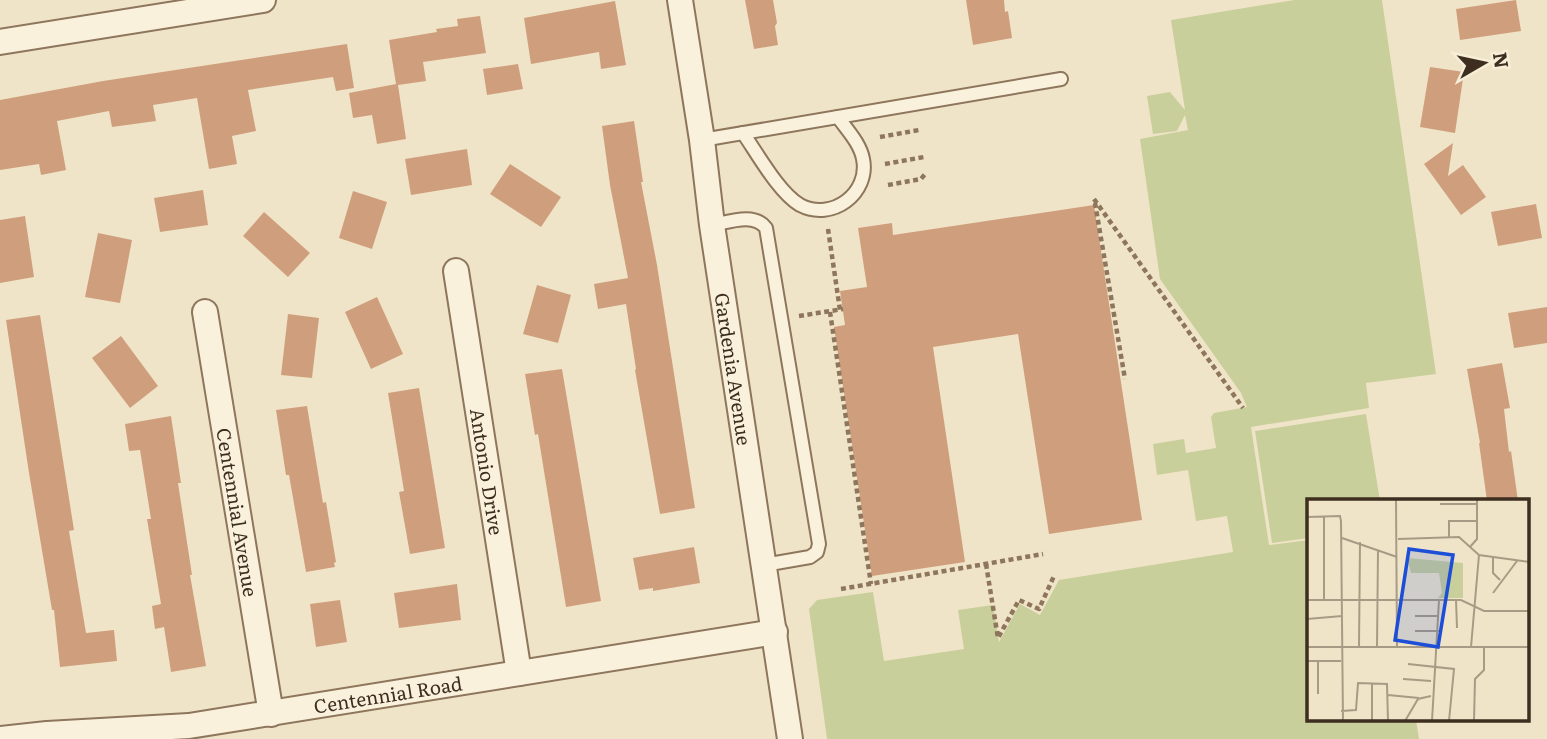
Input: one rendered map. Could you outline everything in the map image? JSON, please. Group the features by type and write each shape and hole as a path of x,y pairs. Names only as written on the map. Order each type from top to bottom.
{"street":[{"path":"0,42 263,0"},
{"name":"Gardenia Avenue","path":"680,0 790,739"},
{"name":"Antonio Drive","path":"456,271 519,673"},
{"name":"Centennial Avenue","path":"205,312 271,714"},
{"name":"Centennial Road","path":"1,739 189,726 775,632"}],"lane":[{"path":"702,140 1060,79"},
{"path":"743,133 778,184 792,199 812,209 823,210 834,208 852,196 863,178 864,167 859,147 838,117"},
{"path":"712,225 753,218 761,221 766,228 819,544 817,552 810,557 764,565"}],"path":[{"path":"880,136 919,130"},
{"path":"885,164 924,157"},
{"path":"888,185 921,179 926,173"},
{"path":"1125,379 1094,199 1244,408"},
{"path":"798,317 841,309 828,229"},
{"path":"830,312 871,584"},
{"path":"841,589 1044,554"},
{"path":"986,564 998,638 1019,600 1039,610 1054,576"}],"green space":[{"path":"1294,0 1382,0 1436,374 1366,383 1369,408 1251,427 1269,545 1307,540 1307,722 1416,722 1419,739 827,739 809,609 817,600 873,592 884,661 964,649 958,610 993,605 999,642 1020,604 1040,615 1059,580 1233,552 1227,516 1196,521 1188,470 1157,475 1153,444 1184,439 1186,453 1216,448 1211,417 1214,413 1247,407 1241,393 1160,279 1140,139 1188,130 1185,115 1177,131 1153,134 1147,96 1170,92 1185,110 1171,20"},
{"path":"1366,414 1380,499 1307,499 1307,538 1272,543 1255,431"}],"building":[{"path":"745,0 773,0 778,45 754,49"},
{"path":"966,0 1004,0 1012,38 973,45"},
{"path":"1516,0 1521,31 1460,40 1456,9"},
{"path":"615,1 626,65 601,69 599,52 531,64 524,18"},
{"path":"480,16 486,53 423,62 426,81 398,85 406,139 377,144 372,115 353,118 349,93 396,84 389,40 437,32 436,29 458,26 457,19"},
{"path":"347,44 354,88 336,91 333,77 248,90 256,131 232,136 237,164 209,169 197,98 153,105 156,121 112,127 109,111 57,121 66,170 41,175 39,164 0,170 0,100 103,81"},
{"path":"518,64 523,89 487,95 483,69"},
{"path":"1430,67 1464,72 1455,133 1420,127"},
{"path":"634,121 641,182 657,265 695,508 660,514 626,304 598,309 594,284 628,278 602,126"},
{"path":"1453,143 1448,176 1463,165 1486,197 1461,215 1424,164"},
{"path":"467,149 472,185 411,195 405,159"},
{"path":"510,164 561,197 541,227 490,194"},
{"path":"203,190 208,225 160,232 154,198"},
{"path":"353,191 387,202 372,249 339,238"},
{"path":"1536,204 1542,238 1498,246 1491,212"},
{"path":"1094,205 1142,520 1049,534 1018,334 933,347 965,562 872,576 834,327 845,325 840,291 867,287 858,228 892,223 893,235"},
{"path":"264,212 310,253 288,277 243,236"},
{"path":"25,216 34,277 0,283 0,220"},
{"path":"98,233 132,240 120,303 85,297"},
{"path":"537,285 571,295 558,343 523,334"},
{"path":"377,297 403,354 371,369 345,312"},
{"path":"1547,307 1547,343 1514,348 1508,313"},
{"path":"288,314 319,318 312,378 281,375"},
{"path":"40,315 74,530 69,531 86,633 114,630 117,661 60,667 54,610 29,473 6,320"},
{"path":"121,336 158,386 130,408 92,358"},
{"path":"1502,363 1510,408 1504,409 1518,499 1487,499 1467,369"},
{"path":"562,369 601,601 566,607 538,434 535,435 525,374"},
{"path":"419,388 445,548 410,554 399,492 404,491 388,393"},
{"path":"307,406 336,562 335,567 306,572 276,410"},
{"path":"171,416 190,575 206,666 171,672 164,627 155,629 152,606 161,604 147,519 151,519 140,450 129,451 125,424"},
{"path":"694,547 700,583 653,591 653,588 639,590 633,558"},
{"path":"457,584 461,620 399,628 394,593"},
{"path":"340,600 347,642 316,647 310,604"}]}
